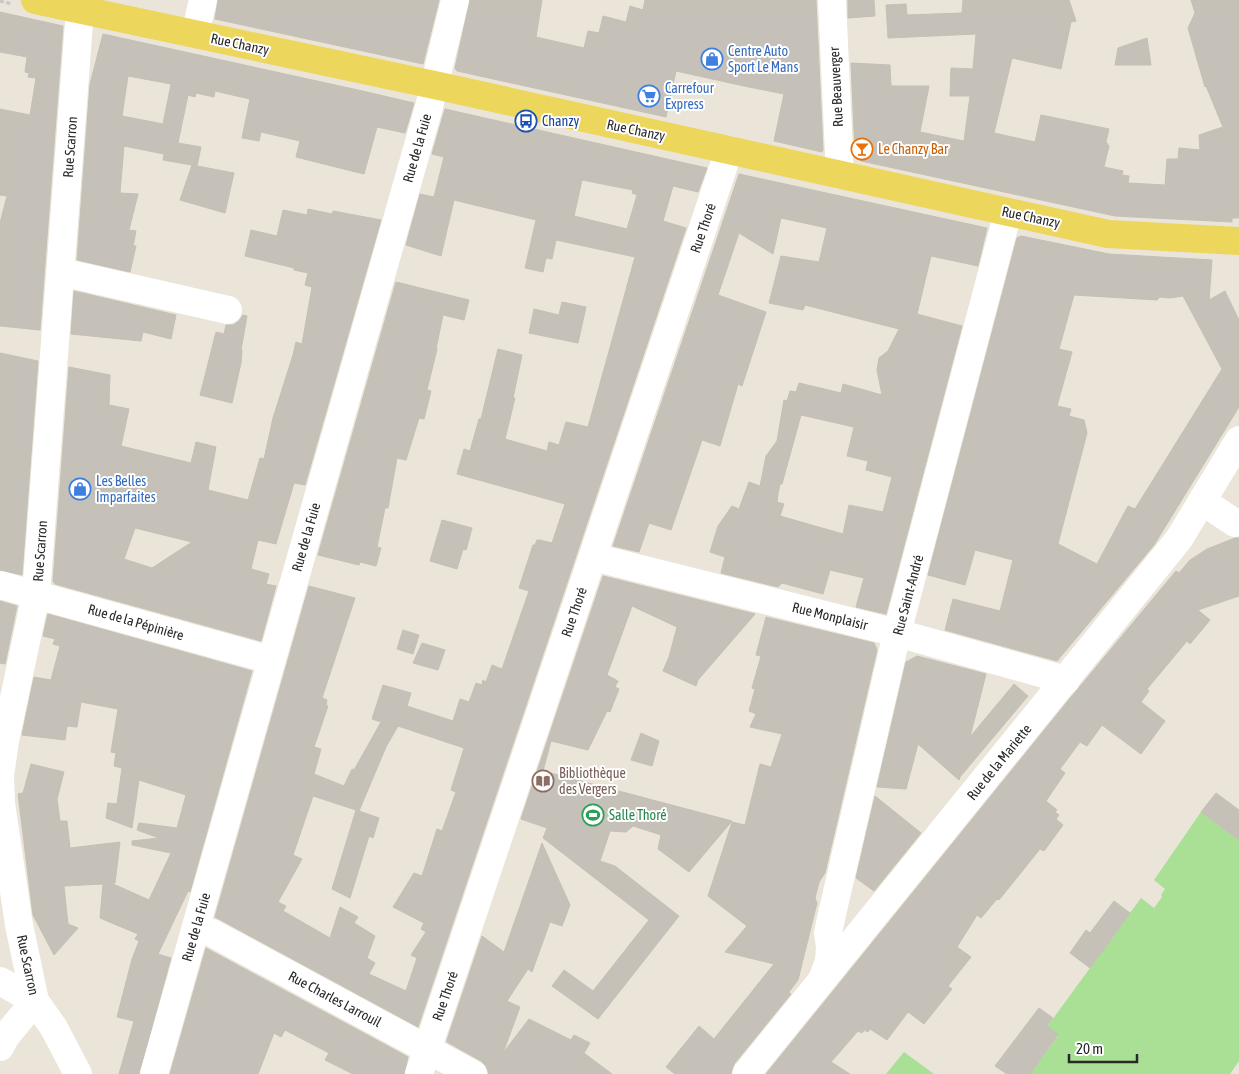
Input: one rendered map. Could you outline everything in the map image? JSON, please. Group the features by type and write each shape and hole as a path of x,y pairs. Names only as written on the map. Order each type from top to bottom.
{"main road":[{"name":"Rue Chanzy","path":"35,0 434,85 1108,234 1239,241"}],"street":[{"path":"195,34 202,0"},
{"name":"Rue de la Fuie","path":"154,1074 434,85 455,0"},
{"name":"Rue Beauverger","path":"832,0 840,175"},
{"name":"Rue Scarron","path":"78,1074 54,1028 35,1001 19,925 1,804 0,776 4,741 36,594 80,10"},
{"name":"Rue Thoré","path":"419,1074 729,150"},
{"name":"Rue Saint-André","path":"822,981 829,961 828,933 832,914 897,634 1008,212"},
{"path":"60,272 228,310"},
{"name":"Rue de la Mariette","path":"746,1074 1179,539 1239,440"},
{"path":"1202,502 1236,523 1239,522"},
{"name":"Rue Monplaisir","path":"593,557 897,634 1066,680"},
{"name":"Rue de la Pépinière","path":"0,585 271,660"},
{"name":"Rue Charles Larrouil","path":"196,927 212,933 473,1074"},
{"path":"0,981 35,1001 6,1036 0,1047"}],"green space":[{"path":"1201,812 1239,840 1239,1061 1230,1074 1030,1074 1058,1036 1047,1027 1141,898 1154,908 1162,897 1161,895 1165,889 1154,880"},
{"path":"904,1052 934,1074 886,1074"}],"building":[{"path":"218,0 439,0 423,64 215,19"},
{"path":"470,0 542,0 536,37 584,48 588,31 599,33 603,16 626,22 630,6 643,10 645,0 816,0 823,150 822,152 774,141 784,94 676,71 666,117 457,71 455,68"},
{"path":"848,0 874,0 875,16 848,18"},
{"path":"963,0 1069,0 1076,21 1071,22 1061,69 1012,58 994,133 1035,142 1041,115 1109,129 1106,142 1109,146 1104,167 1123,171 1122,175 1129,176 1128,183 1165,185 1167,159 1178,159 1179,148 1200,150 1199,135 1223,127 1205,87 1188,28 1195,13 1191,0 1239,0 1239,218 1232,218 1232,222 1115,216 861,161 855,152 851,63 890,65 891,86 929,86 920,132 964,141 970,96 950,96 951,68 973,69 976,34 888,38 886,5 906,4 907,15 962,13"},
{"path":"0,12 63,26 40,330 0,326 0,223 7,196 0,195 0,109 30,115 36,78 28,77 29,73 25,72 27,57 0,52"},
{"path":"103,34 414,103 405,133 377,127 364,174 296,157 300,141 261,132 259,141 242,138 250,99 215,91 214,97 196,93 195,97 188,95 178,143 201,147 197,166 234,173 225,213 180,200 192,165 163,160 164,154 124,146 120,193 138,194 129,230 136,231 133,246 136,246 130,272 77,260 90,84","holes":["128,76 171,84 163,124 122,116"]},
{"path":"1147,38 1151,65 1115,65 1118,48"},
{"path":"445,109 707,168 698,192 673,186 663,221 686,228 418,1027 215,917 309,586 355,598 322,698 327,700 326,705 328,706 314,747 321,749 314,774 344,786 352,769 354,770 381,722 372,719 383,685 411,693 407,706 453,721 460,699 469,702 476,683 482,685 483,680 486,682 492,665 502,669 529,591 519,588 533,545 535,545 537,540 552,543 565,504 457,474 464,449 470,451 479,419 481,419 498,349 522,355 513,398 515,398 505,439 547,451 549,442 559,445 566,422 588,427 635,257 556,240 552,259 546,258 543,272 525,268 536,220 454,200 441,256 406,245 420,194 434,197 444,157 432,154","holes":["582,180 633,190 632,193 637,195 627,229 574,216","398,726 464,748 451,790 456,792 442,831 437,829 422,876 414,873 393,907 424,923 421,929 426,932 411,955 417,958 406,991 369,974 375,963 367,958 375,936 354,923 358,917 340,907 330,938 283,911 286,906 278,902 302,859 293,855 313,796 356,810 332,889 350,898 369,836 373,838 379,818 359,811 386,747"]},
{"path":"739,174 987,228 978,266 931,256 917,314 962,326 886,614 856,607 864,578 830,570 823,594 782,583 778,587 721,573 725,557 710,552 718,526 732,506 739,509 749,482 760,486 766,456 777,441 784,400 787,401 790,391 796,392 799,383 841,393 843,384 882,395 877,370 879,358 888,351 899,329 805,305 803,310 769,303 781,256 819,262 827,228 781,218 773,254 739,233 718,295 766,312 742,386 738,384 720,446 702,440 671,530 649,523 639,552 613,546","holes":["801,415 854,427 847,456 868,461 866,470 892,477 883,512 849,505 843,534 780,516 784,504 777,502 780,484 782,484"]},
{"path":"308,209 332,214 333,211 381,220 305,485 294,483 276,544 258,540 251,569 269,574 266,584 276,586 261,641 55,584 53,581 69,367 110,375 109,405 129,409 121,446 191,463 196,442 216,447 208,490 248,500 260,458 264,459 273,418 296,342 302,344 312,287 305,285 308,273 245,256 251,230 277,236 283,210 307,215","holes":["135,528 192,542 152,568 124,559"]},
{"path":"1021,236 1109,254 1212,260 1209,300 1225,291 1239,320 1239,407 1154,545 1057,661 945,630 953,599 1000,611 1013,560 975,550 965,585 928,575 1017,238","holes":["1074,295 1157,300 1160,297 1183,296 1222,369 1135,509 1128,506 1097,564 1058,544 1087,433 1084,420 1069,416 1071,409 1057,406 1072,352 1059,349"]},
{"path":"396,282 469,300 464,320 443,315 427,390 431,391 424,419 419,418 406,460 397,458 388,508 385,508 377,547 381,548 376,566 360,562 359,565 318,555"},
{"path":"74,291 176,315 171,339 143,332 141,341 71,334"},
{"path":"562,302 586,307 578,343 529,333 534,309 559,315"},
{"path":"243,315 247,316 241,350 241,363 232,403 200,395 216,332 224,334 226,325 233,325"},
{"path":"0,353 38,361 22,575 0,570"},
{"path":"442,520 472,528 466,550 463,549 457,569 430,561"},
{"path":"1239,538 1239,596 1198,610 1210,620 1190,644 1187,641 1147,689 1149,691 1141,702 1165,721 1141,754 1102,725 1087,746 1080,742 1060,769 1065,773 1046,801 1057,810 1055,812 1059,815 1056,819 1063,825 1044,851 1040,849 999,900 997,899 981,918 977,915 957,947 971,957 948,986 952,989 924,1024 908,1012 887,1040 870,1029 868,1032 864,1030 862,1033 858,1031 831,1062 850,1074 766,1074 1067,702 1176,571 1179,573 1190,560 1207,549"},
{"path":"603,576 755,614 698,680 696,686 663,671 677,627 632,606 607,675 618,681 615,687 619,689 610,712 607,711 588,750 551,741 543,771 732,821 689,872 658,849 661,835 633,826 626,832 610,831 600,861 615,866 679,916 598,1019 552,986 564,970 593,991 649,920 543,838 547,828 521,819"},
{"path":"0,601 17,606 5,664 0,663"},
{"path":"48,614 252,671 190,892 188,891 158,954 171,958 139,1074 119,1074 134,1021 117,1017 132,959 139,941 135,939 138,934 100,918 103,884 64,886 68,924 78,928 54,955 33,915 18,794 23,793 31,764 64,772 57,799 60,821 67,821 70,848 120,842 115,883 111,883 149,900 171,853 132,845 132,841 159,838 137,830 139,823 177,828 186,795 139,780 132,828 106,818 108,803 117,804 122,768 114,766 116,753 111,752 118,709 81,702 77,727 67,726 65,740 22,735 34,677 51,680 60,646 53,644 55,639 43,636"},
{"path":"766,617 874,643 877,650 825,873 819,882 815,898 817,903 798,980 789,992 791,994 734,1064 731,1074 675,1074 666,1067 699,1026 714,1039 774,964 725,952 747,926 708,896 732,822 745,825 760,764 771,767 782,734 750,727 756,714 749,711 755,689 752,688 761,656 756,655"},
{"path":"403,630 419,635 413,654 397,649"},
{"path":"422,643 445,650 438,670 413,663"},
{"path":"917,656 986,674 970,737 1014,684 1028,696 959,780 918,744 906,789 877,787 906,662"},
{"path":"641,733 659,741 652,766 631,760"},
{"path":"1216,793 1239,810 1239,840 1201,812"},
{"path":"875,796 921,833 874,891 856,878"},
{"path":"542,843 570,905 562,926 550,922 532,972 528,969 507,1001 520,1007 503,1053 529,1019 571,1040 574,1035 590,1043 584,1053 612,1074 489,1074 486,1066 481,1061 447,1042 482,936 504,952"},
{"path":"1114,901 1130,913 1090,968 1070,953 1086,930 1090,933"},
{"path":"206,948 408,1057 404,1074 353,1074 325,1060 329,1053 285,1030 281,1037 274,1033 258,1074 170,1074"},
{"path":"1039,1008 1053,1018 1047,1026 1058,1035 1030,1074 1007,1074 995,1066"}],"place":[{"name":"Centre Auto Sport Le Mans","path":"712,59"},
{"name":"Carrefour Express","path":"649,96"},
{"name":"Chanzy","path":"526,121"},
{"name":"Le Chanzy Bar","path":"862,149"},
{"name":"Les Belles Imparfaites","path":"80,489"},
{"name":"Bibliothèque des Vergers","path":"543,781"},
{"name":"Salle Thoré","path":"593,815"}]}
